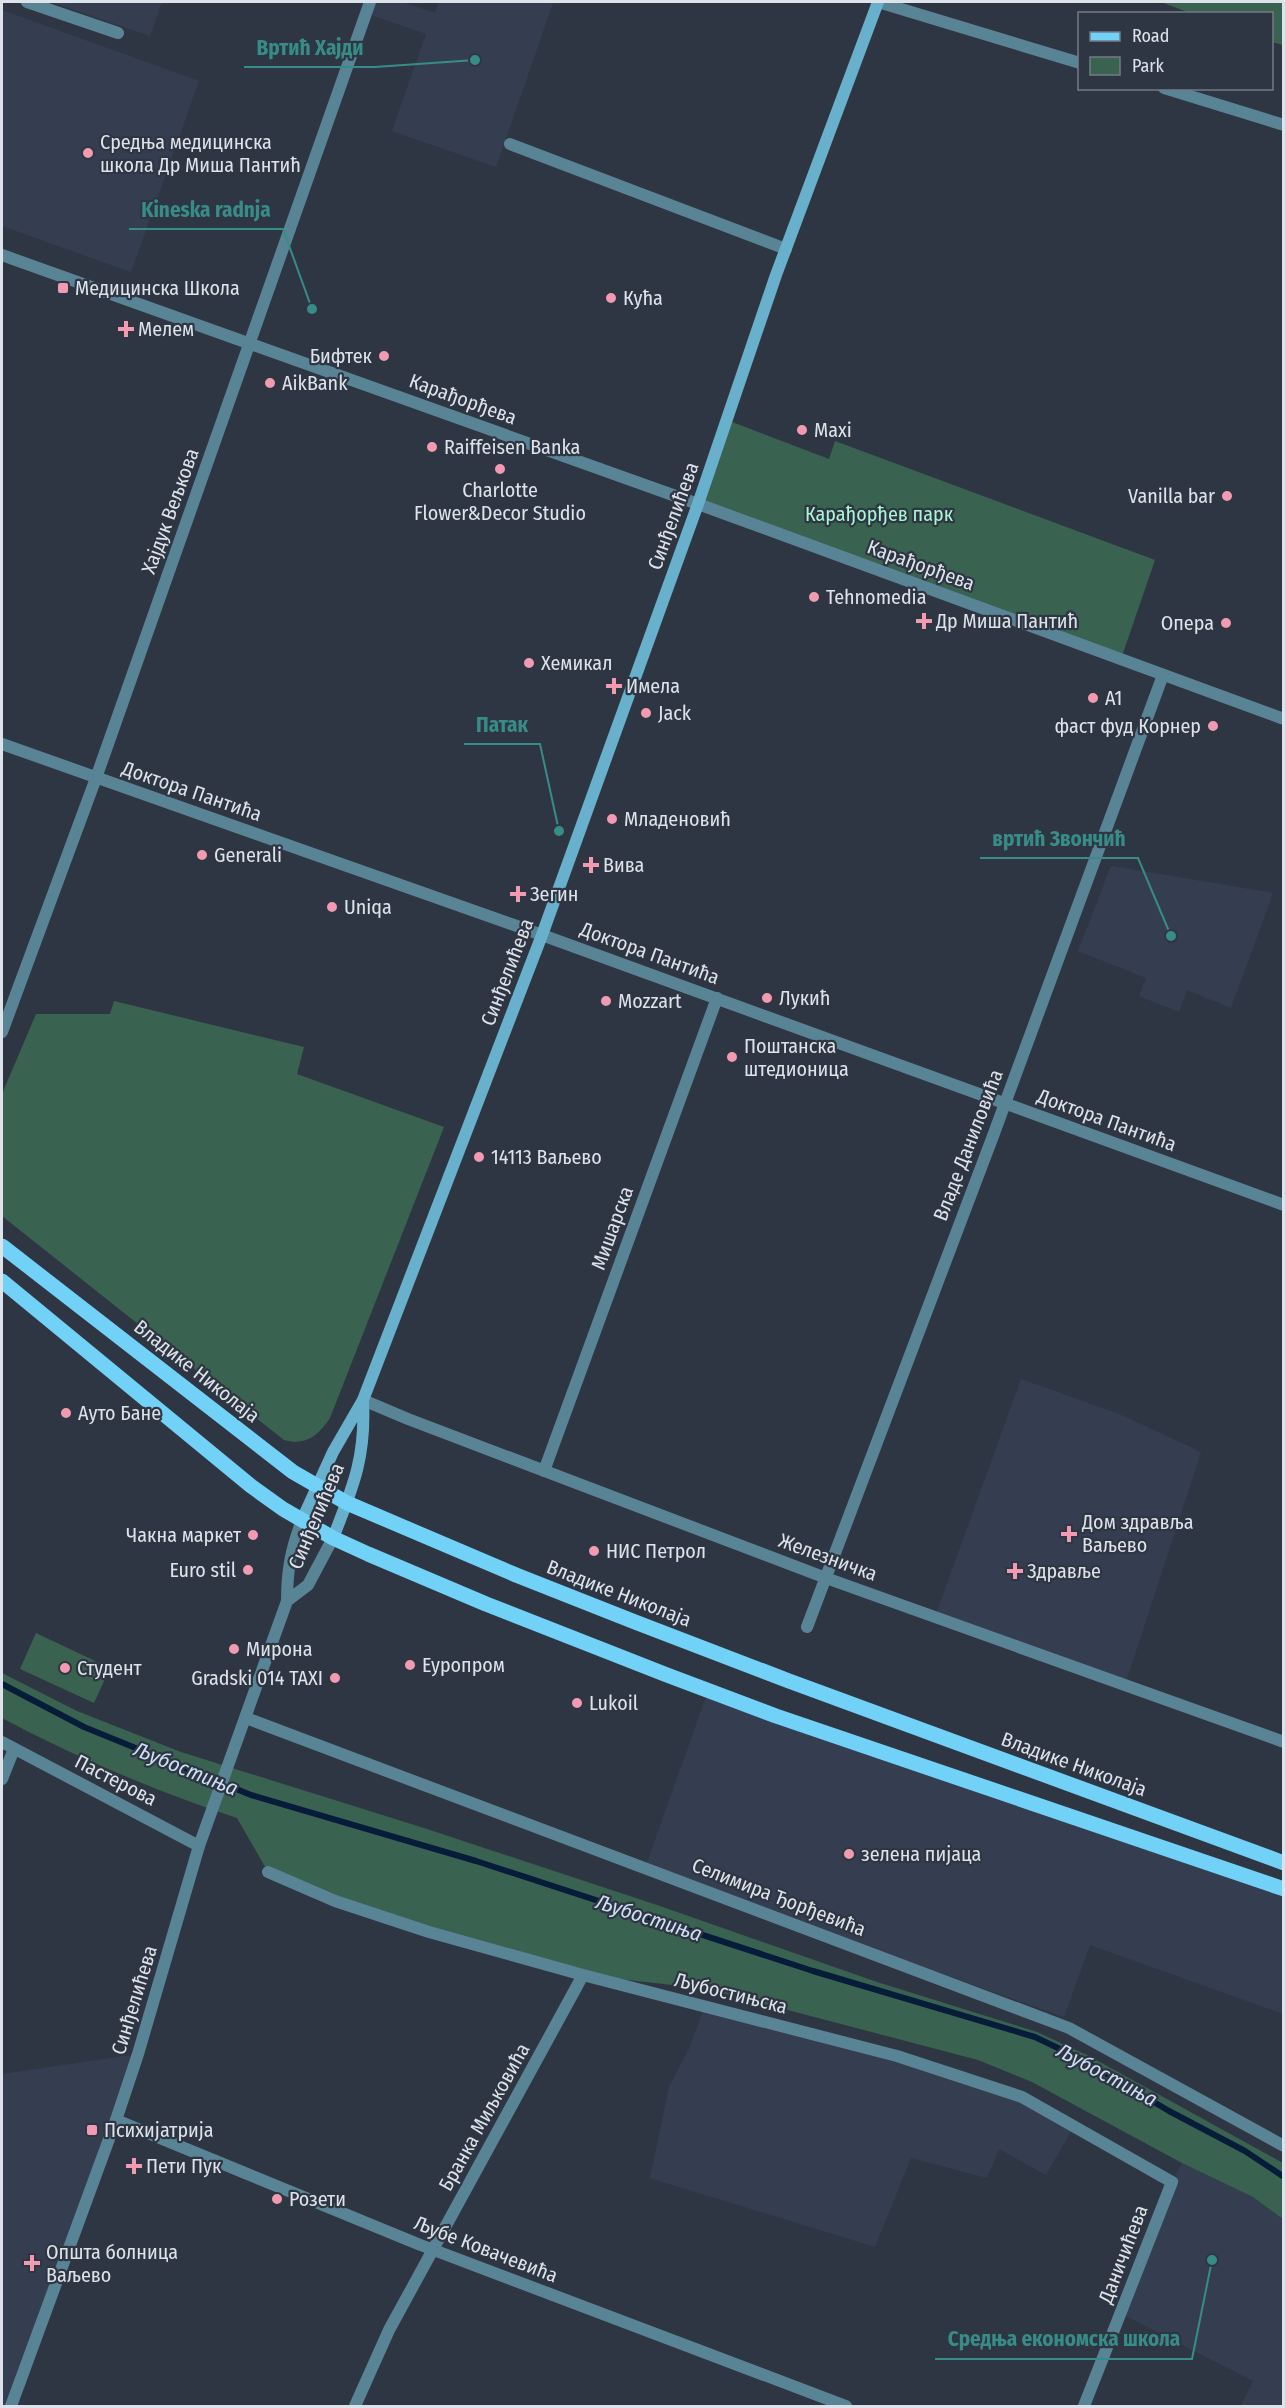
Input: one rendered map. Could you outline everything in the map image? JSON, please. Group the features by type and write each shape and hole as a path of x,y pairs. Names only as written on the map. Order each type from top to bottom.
{"main road":[{"name":"Синђелићева","path":"302,1520 333,1452 363,1400 542,935 698,504 786,249 878,2"},
{"name":"Владике Николаја","path":"2,1246 293,1472 347,1503 624,1618 1284,1863"},
{"path":"2,1281 251,1486 333,1538 486,1604 776,1716 1284,1889"},
{"name":"Синђелићева","path":"333,1538 360,1464 364,1422 363,1400"}],"street":[{"path":"27,2 118,33"},
{"name":"Хајдук Вељкова","path":"2,1032 96,778 370,2"},
{"path":"878,2 1078,62"},
{"path":"1170,90 1284,125"},
{"path":"510,144 786,249"},
{"name":"Карађорђева","path":"2,255 698,504 1284,719"},
{"name":"Владе Даниловића","path":"807,1627 1005,1104 1162,675"},
{"name":"Доктора Пантића","path":"2,744 542,935 1284,1205"},
{"name":"Мишарска","path":"544,1471 717,998"},
{"name":"Железничка","path":"363,1400 826,1578 1284,1742"},
{"name":"Синђелићева","path":"11,2406 116,2120 138,2054 199,1845 287,1601 290,1554 302,1520"},
{"name":"Синђелићева","path":"287,1601 308,1585 333,1538"},
{"name":"Селимира Ђорђевића","path":"246,1718 1069,2028 1284,2146"},
{"name":"Пастерова","path":"2,1742 199,1845"},
{"path":"2,1779 14,1749"},
{"name":"Љубостињска","path":"268,1872 381,1918 583,1975 897,2056 1022,2097 1172,2182"},
{"name":"Бранка Миљковића","path":"355,2406 389,2330 583,1975"},
{"name":"Љубе Ковачевића","path":"116,2120 434,2250 846,2406"},
{"name":"Даничићева","path":"1084,2406 1172,2182"}],"shaded area":[{"path":"51,2 162,2 150,36"},
{"path":"370,2 402,2 435,13 439,2 553,3 496,167 392,131 426,34 366,13"},
{"name":"Средња медицинска школа Др Миша Пантић","path":"2,10 199,81 131,272 2,226"},
{"path":"1111,866 1273,893 1231,1008 1187,990 1179,1012 1139,996 1146,978 1078,951"},
{"name":"Дом здравља Ваљево","path":"1021,1379 1119,1414 1201,1452 1125,1685 935,1617"},
{"path":"706,1697 1283,1890 1283,2014 1090,1945 1064,2017 645,1868"},
{"path":"705,2006 1022,2097 1074,2126 1046,2175 999,2149 987,2178 911,2158 875,2247 650,2178 669,2087 688,2051"},
{"name":"Општа болница Ваљево","path":"138,2054 11,2406 2,2406 2,2074"},
{"path":"1182,2163 1253,2197 1283,2219 1283,2406 1241,2406 1253,2381 1120,2313 1172,2182"}],"green space":[{"path":"1161,2 1283,2 1283,45 1273,42 1273,12 1187,12"},
{"name":"Карађорђев парк","path":"727,420 829,459 835,441 1155,560 1121,659 698,504"},
{"path":"114,1001 304,1047 297,1074 444,1127 330,1418 311,1438 299,1442 284,1440 2,1216 2,1094 36,1014 110,1014"},
{"name":"Студент","path":"36,1633 110,1668 94,1703 20,1669"},
{"path":"2,1673 77,1711 181,1752 424,1828 657,1905 877,1982 1037,2032 1089,2056 1283,2163 1283,2219 1253,2197 1182,2163 1032,2082 978,2060 708,1989 583,1975 429,1932 268,1872 237,1818 117,1773 2,1718"}],"waterway":[{"name":"Љубостиња","path":"2,1684 84,1727 251,1795 476,1861 813,1971 1035,2037 1083,2060 1169,2111 1245,2151 1284,2177"}],"place":[{"name":"Вртић Хајди","path":"475,60"},
{"name":"Средња медицинска школа Др Миша Пантић","path":"88,153"},
{"name":"Медицинска Школа","path":"63,288"},
{"name":"Кућа","path":"611,298"},
{"name":"Kineska radnja","path":"312,309"},
{"name":"Мелем","path":"126,329"},
{"name":"Бифтек","path":"384,356"},
{"name":"AikBank","path":"270,383"},
{"name":"Maxi","path":"802,430"},
{"name":"Raiffeisen Banka","path":"432,447"},
{"name":"Charlotte Flower&Decor Studio","path":"500,469"},
{"name":"Vanilla bar","path":"1227,496"},
{"name":"Tehnomedia","path":"814,597"},
{"name":"Др Миша Пантић","path":"924,621"},
{"name":"Опера","path":"1226,623"},
{"name":"Хемикал","path":"529,663"},
{"name":"Имела","path":"614,686"},
{"name":"A1","path":"1093,698"},
{"name":"Jack","path":"646,713"},
{"name":"фаст фуд Корнер","path":"1213,726"},
{"name":"Младеновић","path":"612,819"},
{"name":"Патак","path":"559,831"},
{"name":"Generali","path":"202,855"},
{"name":"Вива","path":"591,865"},
{"name":"Зегин","path":"518,894"},
{"name":"Uniqa","path":"332,907"},
{"name":"вртић Звончић","path":"1171,936"},
{"name":"Лукић","path":"767,998"},
{"name":"Mozzart","path":"606,1001"},
{"name":"Поштанска штедионица","path":"732,1057"},
{"name":"14113 Ваљево","path":"479,1157"},
{"name":"Ауто Бане","path":"66,1413"},
{"name":"Дом здравља Ваљево","path":"1069,1534"},
{"name":"Чакна маркет","path":"253,1535"},
{"name":"НИС Петрол","path":"594,1551"},
{"name":"Euro stil","path":"248,1570"},
{"name":"Здравље","path":"1015,1571"},
{"name":"Мирона","path":"234,1649"},
{"name":"Еуропром","path":"410,1665"},
{"name":"Студент","path":"65,1668"},
{"name":"Gradski 014 TAXI","path":"335,1678"},
{"name":"Lukoil","path":"577,1703"},
{"name":"зелена пијаца","path":"849,1854"},
{"name":"Психијатрија","path":"92,2130"},
{"name":"Пети Пук","path":"134,2166"},
{"name":"Розети","path":"277,2199"},
{"name":"Средња економска школа","path":"1212,2260"},
{"name":"Општа болница Ваљево","path":"32,2263"}]}
